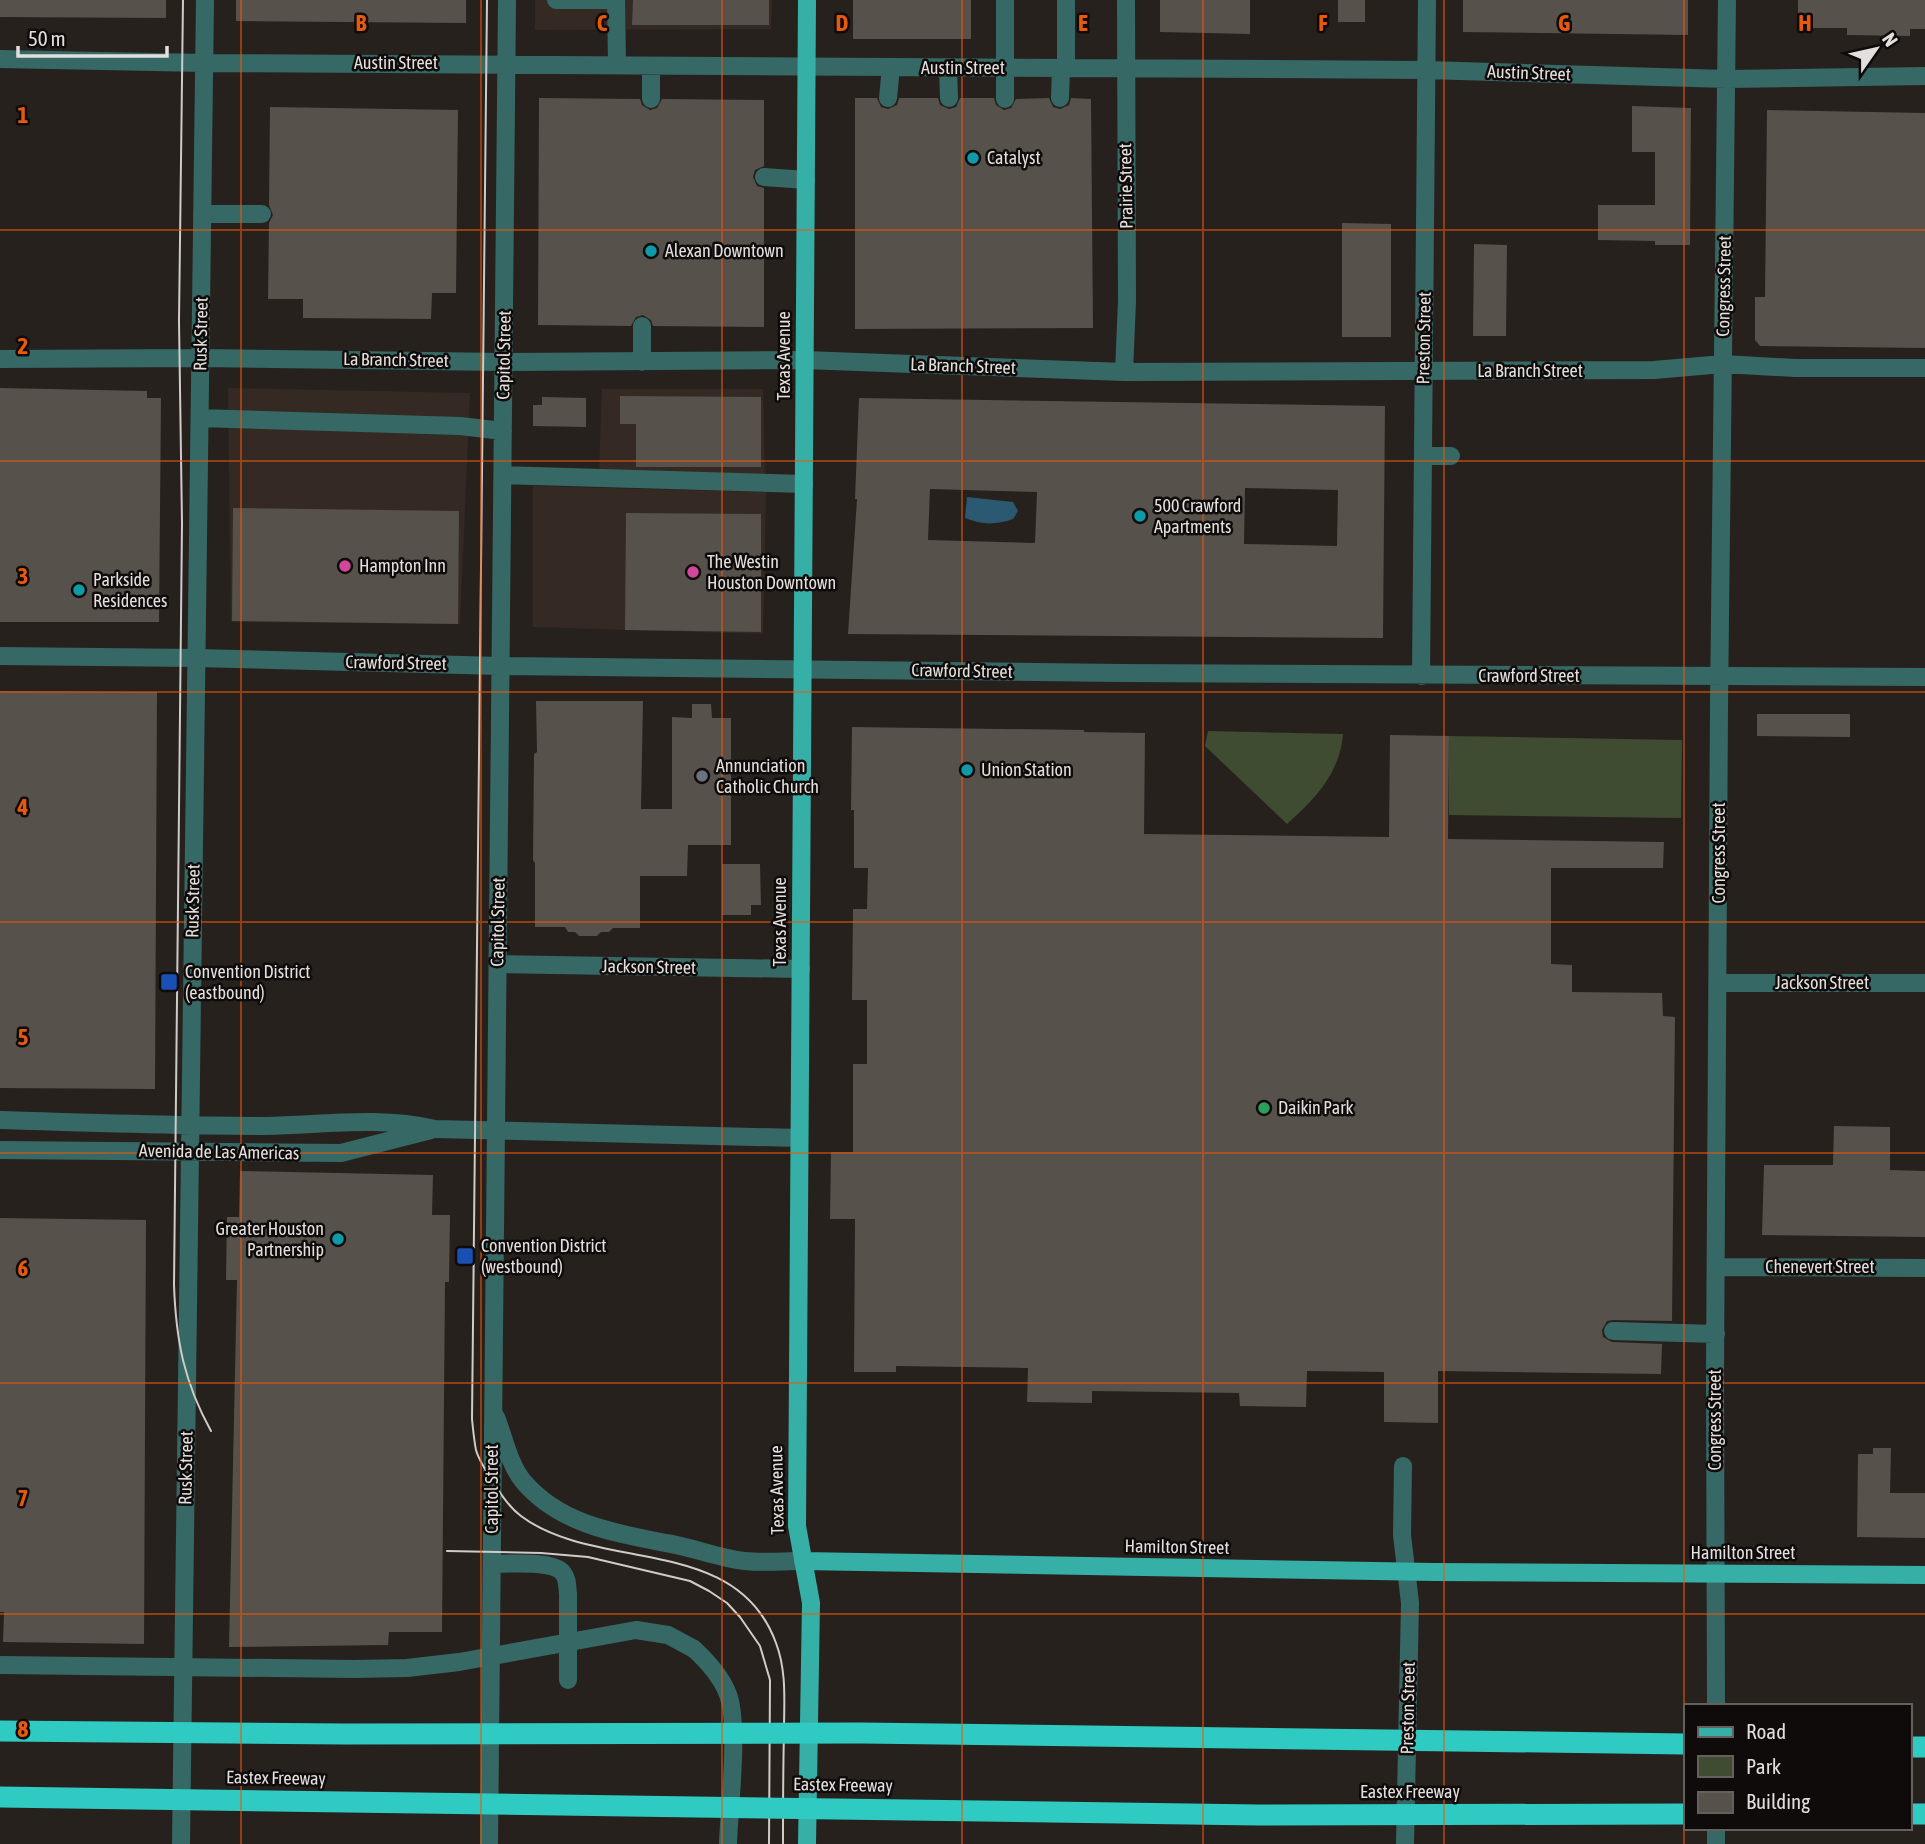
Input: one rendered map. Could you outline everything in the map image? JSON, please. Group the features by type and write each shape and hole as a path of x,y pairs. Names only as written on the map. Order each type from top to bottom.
{"highway":[{"path":"0,1731 345,1734 862,1733 1684,1744"},
{"name":"Eastex Freeway","path":"0,1797 1258,1815 1684,1814"}],"main road":[{"name":"Texas Avenue","path":"807,0 797,1526 811,1603 807,1844"},
{"name":"Hamilton Street","path":"803,1561 1406,1572 1925,1574"}],"street":[{"name":"Rusk Street","path":"181,1844 205,0"},
{"name":"Capitol Street","path":"489,1844 508,0"},
{"path":"556,0 616,0 617,64"},
{"path":"1005,0 1005,99"},
{"path":"1060,99 1064,69 1066,0"},
{"name":"Prairie Street","path":"1124,372 1127,301 1126,0"},
{"name":"Preston Street","path":"1421,676 1427,0"},
{"name":"Congress Street","path":"1716,1704 1716,1267 1727,0"},
{"name":"Austin Street","path":"0,59 204,63 1427,70 1727,79 1925,76"},
{"path":"651,66 651,99"},
{"path":"888,98 891,67"},
{"path":"948,68 949,98"},
{"path":"764,177 806,180"},
{"path":"202,214 262,214"},
{"path":"642,326 642,362"},
{"name":"La Branch Street","path":"0,359 200,358 504,362 805,360 1124,372 1654,370 1723,364 1795,368 1925,368"},
{"path":"200,418 460,426 503,432"},
{"path":"1423,456 1451,456"},
{"path":"503,475 804,484"},
{"name":"Crawford Street","path":"0,656 500,666 1421,676 1925,677"},
{"name":"Jackson Street","path":"498,964 801,969"},
{"name":"Jackson Street","path":"1719,983 1925,983"},
{"name":"Avenida de Las Americas","path":"0,1120 191,1126 405,1122 435,1129 799,1138"},
{"name":"Avenida de Las Americas","path":"0,1150 341,1153 435,1129"},
{"name":"Chenevert Street","path":"1716,1267 1925,1268"},
{"path":"1614,1331 1716,1334"},
{"name":"Hamilton Street","path":"493,1411 517,1471 524,1481 547,1503 587,1526 626,1537 677,1545 744,1561 803,1561"},
{"name":"Preston Street","path":"1402,1466 1402,1535 1410,1603 1405,1844"},
{"path":"492,1564 548,1565 563,1573 568,1594 568,1680"},
{"path":"0,1665 354,1670 407,1668 459,1662 636,1630 668,1635 694,1648 719,1676 728,1692 733,1715 727,1844"}],"shaded area":[{"path":"535,0 772,0 771,29 535,30"},
{"path":"228,388 470,393 460,624 231,622"},
{"path":"602,389 763,389 765,474 599,473"},
{"path":"533,486 766,492 763,634 533,627"}],"green space":[{"path":"1208,731 1343,734 1337,761 1331,773 1316,795 1287,824 1205,746"},
{"path":"1449,736 1682,740 1681,818 1449,815"}],"water":[{"path":"967,497 1013,502 1018,511 1013,519 1001,522 983,523 971,520 965,518"}],"building":[{"path":"0,0 166,0 166,18 0,17"},
{"path":"236,0 466,0 466,23 236,21"},
{"path":"633,0 769,0 769,25 632,25"},
{"path":"853,0 971,0 971,39 853,39"},
{"path":"1160,0 1250,0 1250,34 1160,32"},
{"path":"1338,0 1365,0 1365,22 1338,22"},
{"path":"1463,0 1688,0 1688,35 1463,32"},
{"path":"1798,0 1925,0 1925,29 1910,29 1910,36 1847,35 1847,28 1798,28"},
{"name":"Alexan Downtown","path":"539,98 640,99 642,105 650,110 657,108 662,99 764,100 764,166 755,170 753,177 757,186 764,188 764,327 653,326 651,320 643,315 636,317 631,326 538,325"},
{"path":"855,98 877,98 881,107 888,109 897,105 899,98 938,98 940,105 949,109 956,107 960,98 994,98 996,105 1004,110 1011,108 1016,99 1049,98 1053,107 1060,109 1069,105 1071,98 1091,99 1093,328 855,329"},
{"path":"1632,106 1691,108 1690,245 1598,240 1598,205 1655,205 1655,152 1632,152"},
{"path":"270,107 458,110 456,293 432,293 431,319 303,318 303,299 268,299 269,223 273,215 269,205"},
{"path":"1767,110 1925,113 1925,348 1760,346 1755,340 1755,297 1765,297"},
{"path":"1342,223 1391,224 1391,337 1342,337"},
{"path":"1474,244 1507,245 1506,336 1473,336"},
{"path":"0,388 147,391 147,398 161,398 159,622 0,622"},
{"path":"620,396 761,397 761,467 636,467 636,424 620,424"},
{"path":"542,397 586,398 586,427 533,426 533,405 542,405"},
{"name":"500 Crawford Apartments","path":"859,398 1385,406 1383,638 848,634","holes":["1245,488 1338,490 1337,546 1244,544","930,489 1037,492 1035,543 928,540"]},
{"name":"Hampton Inn","path":"233,508 459,511 458,624 232,621"},
{"name":"The Westin Houston Downtown","path":"626,513 761,514 761,632 625,630"},
{"path":"0,691 157,692 155,1089 0,1088"},
{"path":"536,701 643,701 641,809 672,809 672,717 692,718 692,704 711,704 712,718 731,718 731,845 688,845 687,876 640,876 640,928 613,928 597,936 579,936 575,932 568,932 565,927 535,927 533,860"},
{"path":"1757,714 1850,714 1850,737 1757,736"},
{"name":"Daikin Park","path":"852,727 1145,733 1144,834 1389,837 1390,735 1449,736 1448,839 1664,842 1663,868 1551,868 1551,964 1572,965 1572,992 1662,993 1663,1016 1675,1017 1672,1321 1613,1320 1607,1321 1602,1330 1603,1337 1612,1342 1662,1344 1661,1374 1438,1371 1438,1423 1384,1422 1384,1372 1307,1371 1306,1407 1240,1406 1239,1393 1092,1391 1092,1403 1027,1402 1028,1368 896,1366 896,1372 854,1372 855,1219 830,1219 831,1152 853,1152 853,1064 867,1064 867,1000 852,1000 853,909 867,909 868,868 854,868 854,810 851,810"},
{"path":"722,864 760,864 761,905 751,905 751,915 722,915"},
{"path":"1834,1126 1890,1127 1890,1170 1925,1171 1925,1237 1762,1235 1764,1165 1833,1165"},
{"path":"240,1171 433,1175 432,1215 450,1215 449,1282 445,1282 442,1632 389,1632 388,1645 229,1647 237,1280 226,1280 227,1217 239,1217"},
{"path":"0,1218 146,1220 144,1644 3,1642 4,1612 0,1612"},
{"path":"1873,1448 1891,1448 1890,1493 1925,1493 1925,1538 1857,1537 1858,1454 1873,1454"}],"tram line":[{"path":"183,0 179,321 182,523 174,1285 183,1361 194,1395 211,1431"},
{"path":"487,0 472,1419 475,1442 477,1454 486,1472 506,1501 521,1516 552,1533 587,1544 698,1570 730,1585 757,1608 776,1643 783,1676 783,1844"},
{"path":"447,1551 588,1557 690,1581 727,1603 760,1646 770,1680 769,1844"}],"place":[{"name":"Catalyst","path":"973,158"},
{"name":"Alexan Downtown","path":"651,251"},
{"name":"500 Crawford Apartments","path":"1140,516"},
{"name":"Hampton Inn","path":"345,566"},
{"name":"The Westin Houston Downtown","path":"693,572"},
{"name":"Parkside Residences","path":"79,590"},
{"name":"Union Station","path":"967,770"},
{"name":"Annunciation Catholic Church","path":"702,776"},
{"name":"Convention District (eastbound)","path":"169,982"},
{"name":"Daikin Park","path":"1264,1108"},
{"name":"Greater Houston Partnership","path":"338,1239"},
{"name":"Convention District (westbound)","path":"465,1256"}]}
